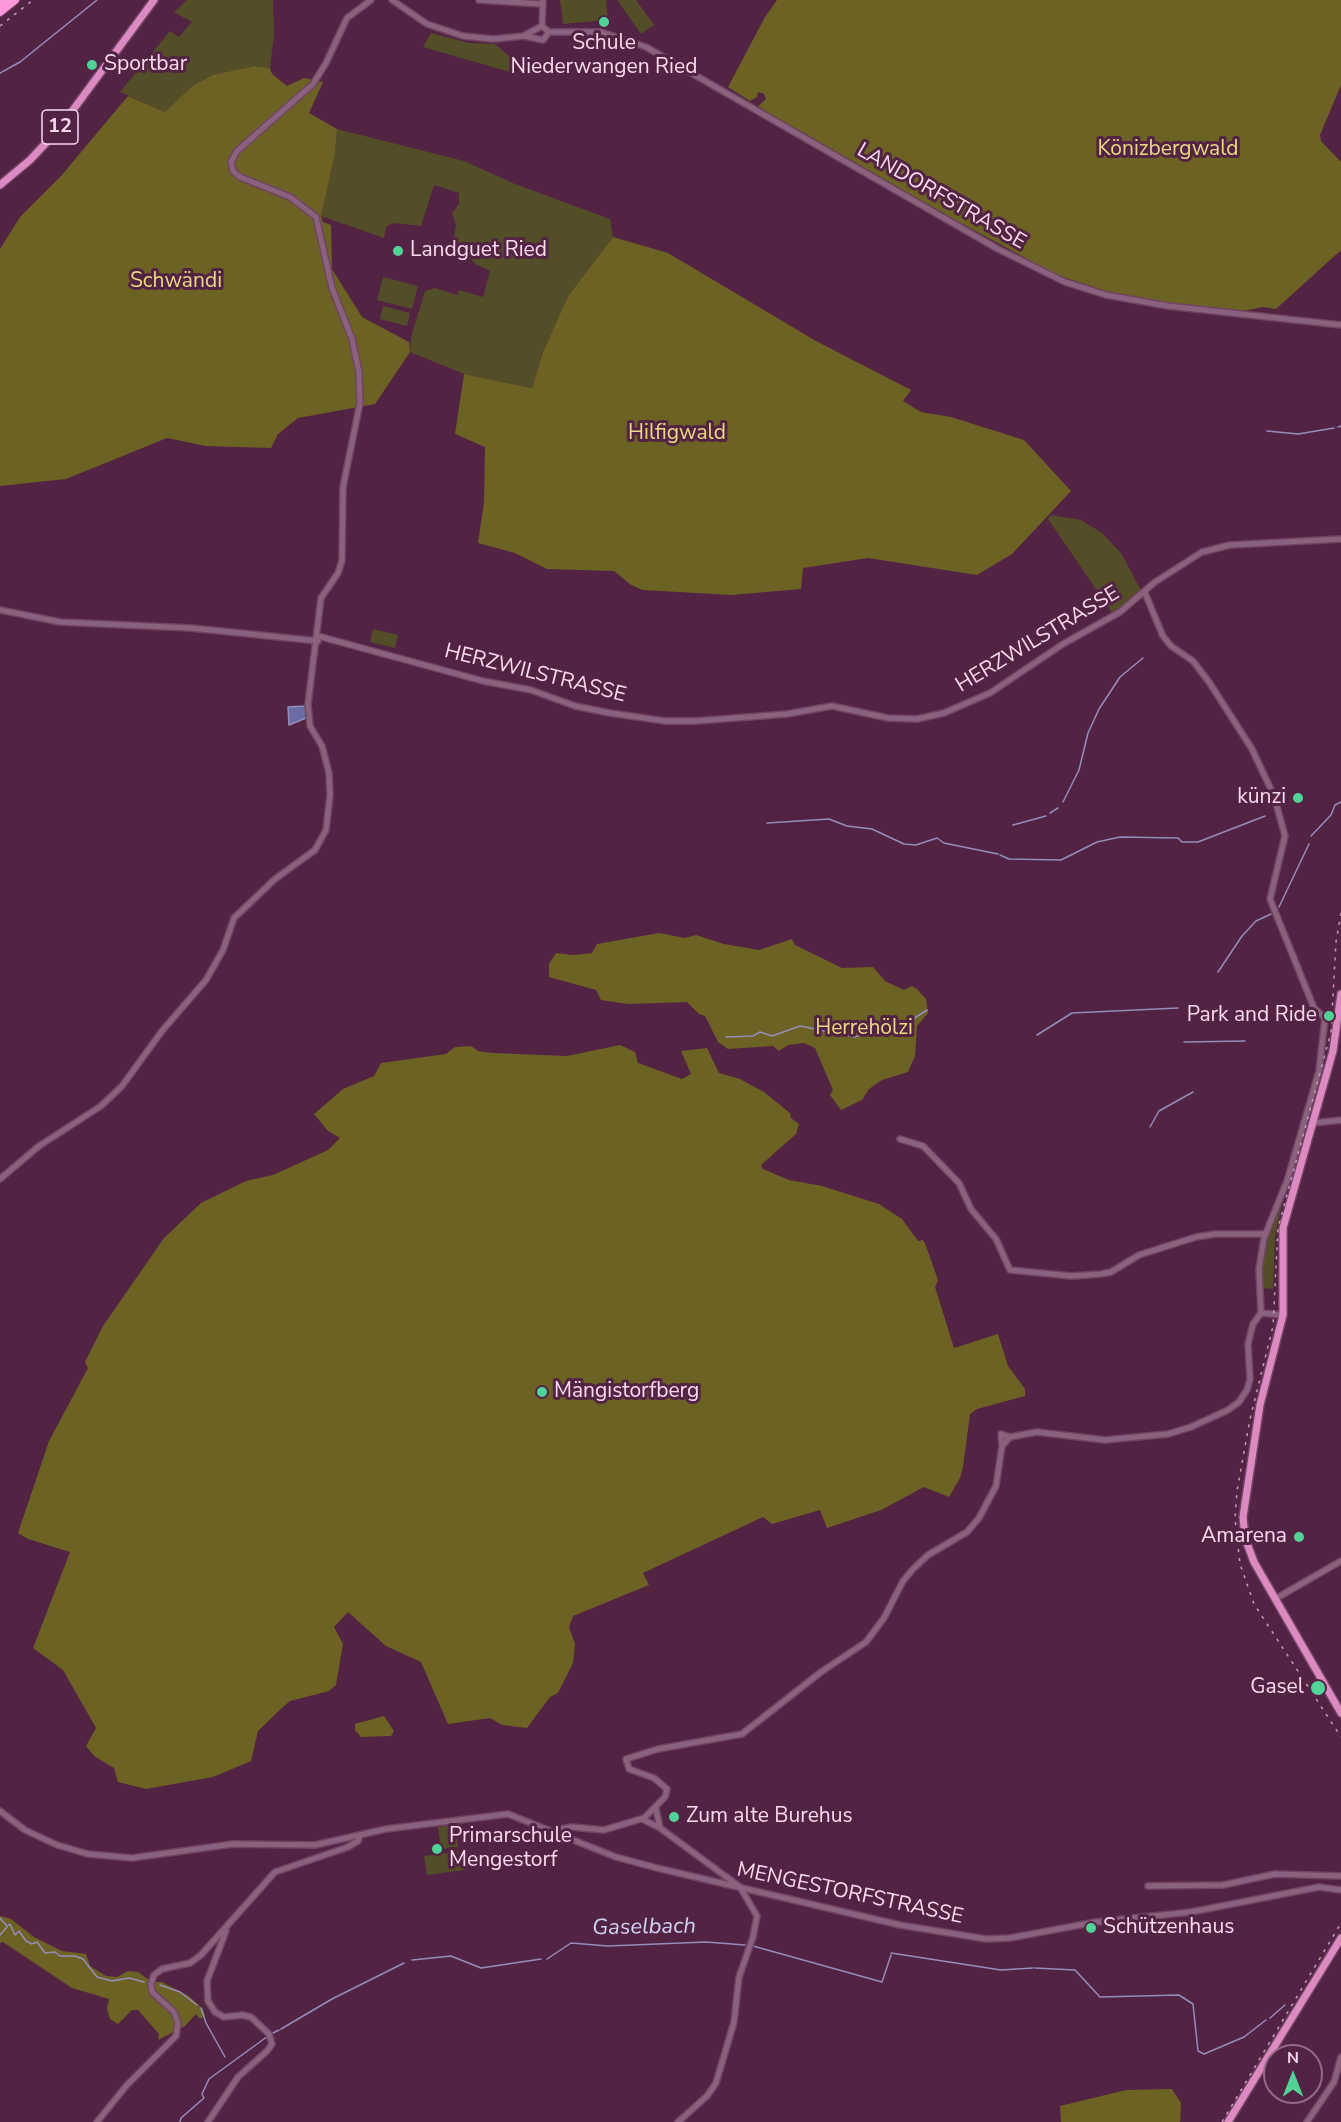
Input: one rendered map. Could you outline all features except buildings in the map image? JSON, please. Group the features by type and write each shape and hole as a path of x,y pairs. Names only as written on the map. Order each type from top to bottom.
{"highway":[{"path":"0,4 5,0"},
{"path":"0,12 15,0"}],"main road":[{"name":"12","path":"0,185 30,160 59,129 153,0"},
{"path":"1341,993 1335,1045 1283,1228 1283,1315 1262,1397 1243,1511 1248,1546 1275,1599 1341,1713"},
{"path":"1228,2122 1341,1938"}],"street":[{"path":"0,1179 39,1146 116,1093 170,1021 206,980 223,950 234,918 275,879 310,856 320,845 328,821 330,795 325,754 310,726 308,713 321,598 338,573 342,560 344,487 360,398 358,364 352,339 332,288 316,217 290,197 240,177 233,171 231,160 240,148 313,84 327,63 347,18 371,0"},
{"path":"392,0 419,19 446,32 485,39 524,36 537,38 542,1 479,0"},
{"path":"524,36 539,28 549,32"},
{"name":"LANDORFSTRASSE","path":"537,38 546,39 549,32 601,32 646,47 998,249 1074,285 1106,295 1168,306 1341,325"},
{"name":"HERZWILSTRASSE","path":"0,610 60,622 191,628 318,639 483,681 531,690 575,706 610,713 689,722 787,714 832,706 888,718 917,719 944,713 990,693 1063,644 1120,612 1145,593 1155,582 1191,558 1215,547 1341,539"},
{"path":"558,1833 561,1829 572,1827 604,1830 642,1820 656,1809 666,1795 665,1786 654,1778 629,1769 626,1759 658,1749 742,1734 821,1672 861,1647 879,1626 903,1581 913,1569 928,1556 967,1532 979,1518 996,1486 1002,1446 1000,1434 1010,1437 1037,1432 1096,1440 1156,1435 1184,1430 1218,1415 1237,1404 1247,1390 1250,1379 1248,1344 1253,1324 1261,1313 1259,1269 1265,1234 1287,1181 1319,1071 1326,1018 1314,1008 1271,903 1269,894 1282,850 1285,830 1270,787 1252,749 1209,681 1193,661 1169,645 1163,636 1145,593"},
{"path":"1314,1122 1341,1120"},
{"path":"900,1139 923,1146 959,1183 971,1209 996,1239 1011,1270 1072,1276 1101,1274 1111,1272 1139,1255 1196,1237 1215,1234 1265,1234"},
{"path":"1261,1313 1283,1315"},
{"path":"1275,1599 1341,1561"},
{"path":"656,1809 660,1828"},
{"name":"MENGESTORFSTRASSE","path":"0,1811 25,1830 57,1845 113,1857 152,1857 245,1843 315,1845 360,1835 500,1814 517,1816 627,1860 889,1923 986,1939 1010,1938 1096,1922 1191,1912 1319,1887 1341,1890"},
{"path":"642,1820 660,1828 740,1887 755,1910 757,1921 739,1977 734,2022 713,2088 678,2122"},
{"path":"97,2122 127,2085 176,2036 178,2023 176,2015 153,1994 150,1987 152,1978 162,1970 194,1961 272,1874 348,1847 358,1840 360,1835"},
{"path":"1148,1886 1223,1885 1268,1874 1341,1876"},
{"path":"208,2122 238,2077 267,2051 272,2043 269,2034 251,2017 242,2015 224,2017 215,2012 208,2001 207,1981 227,1926"},
{"path":"1307,2122 1336,2079 1341,2057"}],"shaded area":[{"path":"187,0 273,0 274,35 270,68 255,66 212,75 191,87 165,112 120,92 170,31 179,37 192,22 174,12"},
{"path":"560,0 606,0 608,20 563,24"},
{"path":"617,0 636,0 654,25 641,34"},
{"path":"431,33 469,43 495,44 515,61 517,74 423,47"},
{"path":"337,129 464,161 515,184 610,219 613,237 568,296 543,352 532,388 464,374 410,352 411,337 425,291 435,288 457,295 459,290 483,297 490,271 475,264 454,236 456,225 452,213 459,204 459,193 434,185 421,226 393,223 386,227 384,238 321,216 335,154"},
{"path":"383,277 418,286 412,309 377,300"},
{"path":"383,306 410,313 407,326 380,319"},
{"path":"1051,515 1081,520 1102,533 1121,553 1142,592 1113,614 1048,519"},
{"path":"373,629 398,635 395,648 370,642"},
{"path":"1284,1194 1275,1238 1273,1289 1262,1288 1264,1246"},
{"path":"455,1825 458,1847 441,1849 438,1827"},
{"path":"462,1851 464,1870 427,1875 424,1856"}],"green space":[{"name":"Könizbergwald","path":"777,0 1341,0 1341,85 1320,135 1321,141 1341,162 1341,250 1276,309 1263,307 1243,311 1159,302 1106,291 1057,275 959,222 767,112 758,106 766,99 764,94 758,92 757,97 750,101 728,87 765,17"},
{"name":"Schwändi","path":"255,66 270,68 272,74 287,86 304,78 323,82 309,113 337,129 335,154 321,216 323,222 331,225 332,269 362,317 409,342 410,352 375,404 298,418 278,434 271,448 206,446 167,438 66,479 0,486 0,249 20,217 61,176 128,96 165,112 191,87 212,75"},
{"name":"Hilfigwald","path":"613,237 668,253 816,341 911,390 903,401 921,412 951,417 1024,440 1071,491 1012,554 977,575 868,558 803,568 801,589 731,595 643,590 631,585 614,571 547,569 515,553 478,543 484,503 485,447 455,434 464,374 532,388 543,352 568,296"},
{"name":"Herrehölzi","path":"659,933 685,938 696,935 724,944 759,950 792,939 795,945 842,968 873,967 885,981 904,990 912,986 926,999 928,1013 917,1026 915,1056 908,1072 882,1080 869,1089 862,1100 841,1110 830,1095 833,1090 815,1048 804,1043 788,1045 779,1051 773,1046 728,1049 718,1042 705,1016 699,1014 687,1002 628,1004 601,1000 596,990 549,977 549,964 556,953 573,955 592,953 597,944"},
{"path":"620,1045 635,1052 638,1063 682,1079 691,1074 681,1051 707,1048 719,1073 740,1079 764,1092 790,1113 791,1118 799,1124 796,1134 761,1165 763,1169 789,1180 822,1186 879,1204 902,1219 918,1241 923,1240 926,1246 938,1280 935,1287 954,1348 998,1334 1008,1366 1025,1389 1025,1396 977,1409 970,1414 963,1467 960,1478 949,1497 924,1487 881,1510 827,1528 820,1510 772,1524 763,1517 643,1573 649,1585 573,1616 569,1627 575,1644 573,1663 558,1693 550,1697 527,1728 502,1725 490,1718 448,1724 421,1662 386,1646 348,1612 334,1627 343,1644 336,1685 329,1691 290,1701 284,1706 258,1731 251,1761 213,1777 146,1789 118,1782 114,1768 94,1756 86,1746 96,1728 63,1670 33,1648 70,1552 28,1539 18,1533 49,1441 88,1368 85,1362 103,1326 164,1238 201,1203 246,1181 273,1175 328,1150 340,1138 328,1131 314,1114 343,1089 374,1076 381,1063 446,1054 455,1047 471,1046 478,1051 492,1053 567,1056"},
{"path":"384,1716 394,1731 391,1736 361,1737 355,1730 355,1724"},
{"path":"0,1916 11,1919 34,1937 62,1951 86,1954 90,1966 106,1976 117,1977 128,1971 138,1972 152,1982 162,1982 189,1996 203,2009 205,2016 200,2019 196,2014 185,2026 158,2040 159,2034 138,2010 132,2010 118,2024 110,2019 107,2009 109,1999 72,1988 3,1942 0,1943"},
{"path":"1172,2089 1181,2103 1180,2122 1061,2122 1060,2106 1126,2090"}],"water":[{"path":"305,706 306,718 289,725 288,707"}],"waterway":[{"path":"0,73 20,62 97,0"},
{"path":"1267,431 1298,434 1334,428"},
{"path":"1063,802 1079,770 1088,733 1099,709 1120,677 1143,658"},
{"path":"1311,836 1331,815 1335,805 1341,802"},
{"path":"1050,813 1058,808"},
{"path":"1013,825 1046,816"},
{"path":"1000,855 1009,859 1061,860 1097,842 1120,837 1178,838 1182,842 1198,842 1265,816"},
{"path":"767,823 829,819 847,826 872,829 904,844 916,845 937,838 944,843 998,854"},
{"path":"1279,907 1309,844"},
{"path":"1218,972 1242,936 1256,921 1271,914"},
{"path":"1037,1035 1072,1013 1178,1008"},
{"path":"726,1037 753,1036 760,1032 772,1036 800,1026 855,1037 881,1028 904,1025 927,1010"},
{"path":"1184,1042 1245,1041"},
{"path":"1150,1127 1159,1111 1193,1092"},
{"path":"0,1918 7,1926 10,1924 15,1935 19,1931 26,1941 32,1944 37,1942 45,1953 55,1952 60,1956 75,1956 83,1959 97,1977 112,1981 129,1978 144,1982"},
{"path":"0,1935 7,1927"},
{"name":"Gaselbach","path":"547,1959 571,1943 608,1946 706,1942 745,1945"},
{"name":"Gaselbach","path":"753,1946 882,1982 891,1955"},
{"name":"Gaselbach","path":"891,1953 1001,1970 1033,1968"},
{"name":"Gaselbach","path":"412,1960 451,1956 481,1968 541,1959"},
{"name":"Gaselbach","path":"281,2029 332,1999 404,1963"},
{"name":"Gaselbach","path":"1035,1968 1075,1970 1100,1997 1179,1995 1193,2004 1198,2051 1204,2054 1244,2037 1266,2020"},
{"path":"160,1985 180,1992 197,2005"},
{"name":"Gaselbach","path":"1270,2018 1285,2005"},
{"path":"201,2008 206,2023 225,2057"},
{"name":"Gaselbach","path":"271,2034 279,2030"},
{"name":"Gaselbach","path":"180,2122 181,2118 204,2098 202,2094 209,2079 268,2036"}],"railway":[{"path":"0,26 33,0"},
{"path":"1341,913 1336,942 1331,1032 1278,1228 1273,1326 1250,1419 1237,1491 1235,1518 1240,1564 1254,1604 1341,1737"},
{"path":"1222,2122 1341,1923"}],"place":[{"name":"Schule Niederwangen Ried","path":"604,22"},
{"name":"Sportbar","path":"92,65"},
{"name":"Landguet Ried","path":"398,251"},
{"name":"künzi","path":"1298,798"},
{"name":"Park and Ride","path":"1329,1016"},
{"name":"Mängistorfberg","path":"542,1392"},
{"name":"Amarena","path":"1299,1537"},
{"name":"Gasel","path":"1318,1688"},
{"name":"Zum alte Burehus","path":"674,1817"},
{"name":"Primarschule Mengestorf","path":"437,1849"},
{"name":"Schützenhaus","path":"1091,1928"}]}
